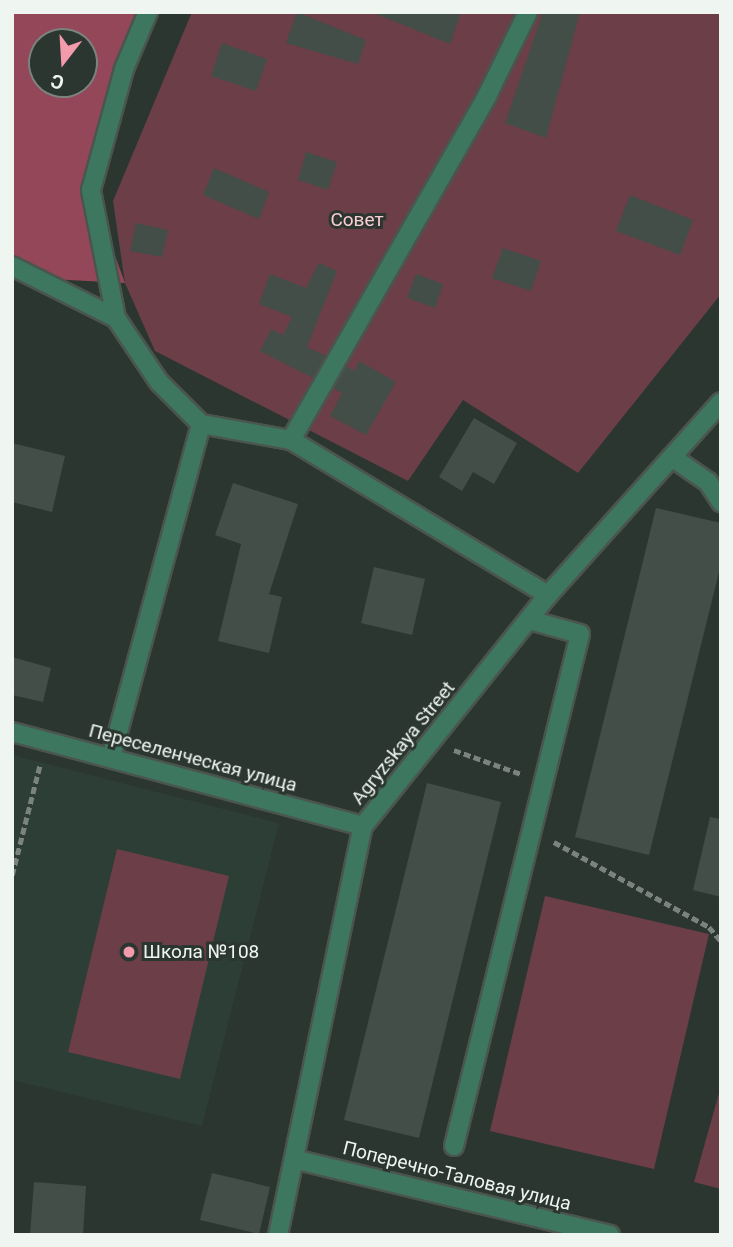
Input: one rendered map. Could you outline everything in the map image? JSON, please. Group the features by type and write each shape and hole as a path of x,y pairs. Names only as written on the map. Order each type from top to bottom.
{"street":[{"path":"148,12 124,69 91,190 116,318 159,383 201,424 291,440 548,595"},
{"path":"291,440 487,96 528,12"},
{"path":"12,266 116,318"},
{"name":"Agryzskaya Street","path":"278,1235 363,826 548,595 721,402"},
{"path":"111,758 201,424"},
{"path":"673,458 708,482 721,502"},
{"path":"454,1146 580,634 528,620"},
{"name":"Переселенческая улица","path":"12,732 363,826"},
{"name":"Поперечно-Таловая улица","path":"294,1159 610,1235"}],"path":[{"path":"12,875 47,741"},
{"path":"430,742 521,773 533,822 549,839 709,927 721,941"}],"shaded area":[{"path":"12,12 148,12 91,190 125,283 12,277"},
{"name":"Школа №108","path":"12,755 279,823 202,1126 12,1080"}],"green space":[{"name":"Совет","path":"192,12 721,12 721,294 578,473 463,400 408,481 155,351 125,283 113,201"},
{"path":"117,849 229,876 180,1079 68,1052"},
{"path":"545,896 709,934 654,1169 490,1131"},
{"path":"721,1086 721,1189 694,1182"}],"building":[{"path":"297,12 366,40 358,64 286,43"},
{"path":"371,12 461,12 450,44"},
{"path":"543,12 580,12 546,138 505,123"},
{"path":"222,43 267,59 256,91 211,76"},
{"path":"306,152 337,162 328,190 298,180"},
{"path":"214,168 269,192 259,219 203,195"},
{"path":"630,195 693,220 680,255 616,231"},
{"path":"136,223 168,230 162,257 130,251"},
{"path":"503,248 541,261 531,291 492,278"},
{"path":"319,263 337,271 307,347 326,356 313,378 260,351 271,329 283,335 292,317 259,304 270,274 306,288"},
{"path":"416,274 443,284 435,308 407,298"},
{"path":"359,361 396,382 366,435 330,416 342,393 333,388 346,366 354,371"},
{"path":"474,418 517,443 494,484 473,472 462,491 439,477"},
{"path":"12,443 65,456 52,512 12,502"},
{"path":"233,483 298,504 269,594 282,597 269,653 218,641 241,544 215,535"},
{"path":"656,508 721,523 721,564 649,855 575,837"},
{"path":"374,567 425,579 412,635 361,623"},
{"path":"12,657 51,668 43,702 12,695"},
{"path":"427,783 501,802 419,1138 344,1120"},
{"path":"710,817 721,819 721,897 693,890"},
{"path":"212,1173 270,1187 259,1234 200,1220"},
{"path":"34,1182 86,1186 83,1235 30,1235"}],"place":[{"name":"Школа №108","path":"129,952"}]}
